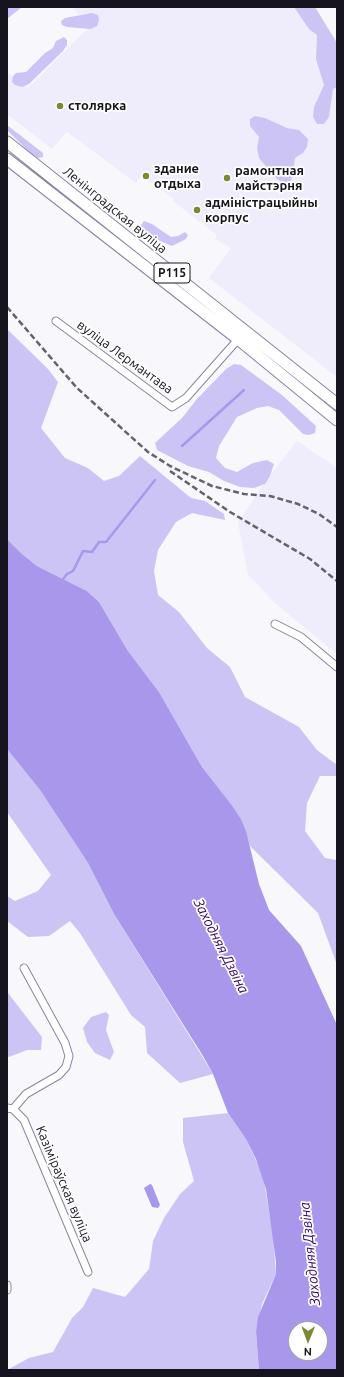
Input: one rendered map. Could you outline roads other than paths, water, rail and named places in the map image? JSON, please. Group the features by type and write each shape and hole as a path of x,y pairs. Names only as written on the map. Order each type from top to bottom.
{"main road":[{"name":"Ленінградская вуліца","path":"7,142 116,228 241,335 337,420"},
{"name":"Ленінградская вуліца","path":"7,159 108,238 337,404"}],"street":[{"path":"108,238 116,228"},
{"name":"вуліца Лермантава","path":"56,321 172,407 186,398 241,335"},
{"path":"275,624 301,637 337,667"},
{"name":"Казіміраўская вуліца","path":"24,968 65,1043 69,1056 66,1067 59,1075 26,1094 10,1109 24,1120 88,1272"},
{"path":"7,1284 7,1290"}],"water":[{"name":"Заходняя Дзвіна","path":"7,539 37,566 87,591 99,602 128,651 159,692 202,767 241,819 246,831 259,884 269,910 301,946 337,1025 337,1370 259,1370 256,1332 258,1317 276,1274 276,1262 266,1189 256,1159 246,1139 228,1113 213,1074 203,1056 114,914 88,863 40,790 7,749"},
{"path":"150,1184 152,1185 160,1205 158,1208 152,1207 144,1188"}],"waterway":[{"path":"182,446 244,390"},
{"path":"63,579 67,574 73,571 83,551 92,552 99,542 106,542 155,480"}],"railway":[{"path":"7,307 77,388 148,452 170,466 212,486 244,494 270,496 298,504 319,514 337,527"},
{"path":"170,471 230,512 310,559 337,581"}],"place":[{"name":"столярка","path":"60,106"},
{"name":"здание отдыха","path":"146,176"},
{"name":"рамонтная майстэрня","path":"227,178"},
{"name":"адміністрацыйны корпус","path":"197,210"}]}
